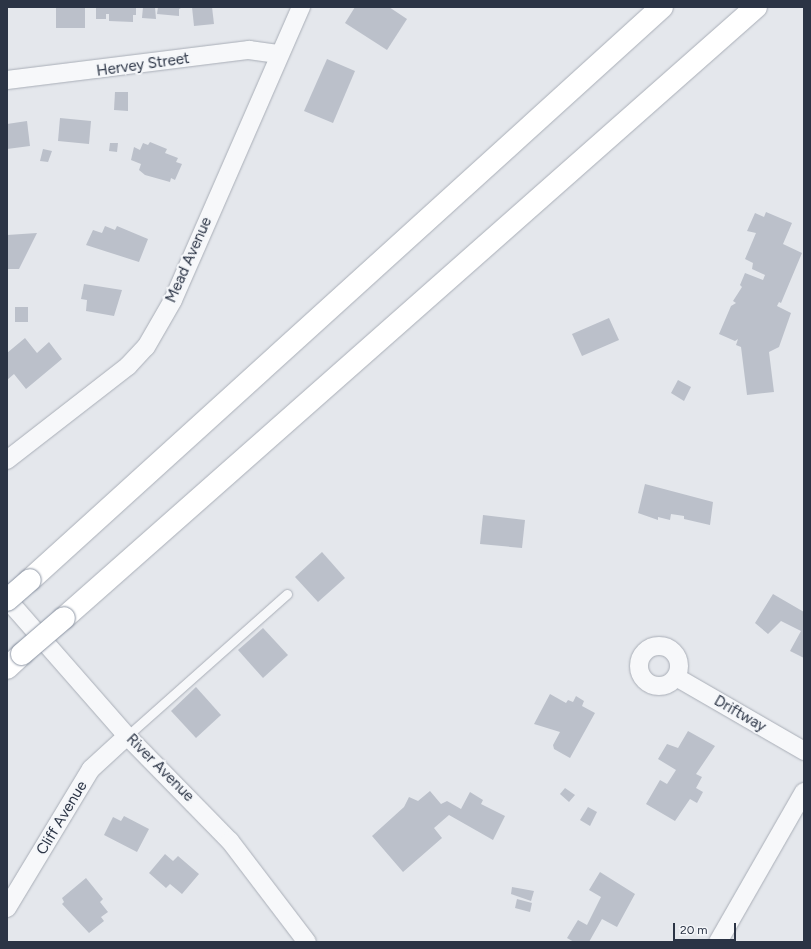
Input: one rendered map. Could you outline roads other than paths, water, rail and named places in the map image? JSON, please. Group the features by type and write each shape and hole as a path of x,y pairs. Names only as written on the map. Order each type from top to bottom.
{"highway":[{"path":"7,600 662,7"},
{"path":"15,661 756,7"}],"street":[{"name":"Mead Avenue","path":"7,460 128,366 146,347 173,300 278,54 301,7"},
{"name":"Hervey Street","path":"7,80 249,50 278,54"},
{"name":"River Avenue","path":"7,600 127,736 230,841 307,942"},
{"name":"Driftway","path":"676,677 804,751"},
{"name":"Cliff Avenue","path":"7,908 91,769 127,736"},
{"path":"718,942 804,792"}],"lane":[{"path":"127,736 288,594"}]}
